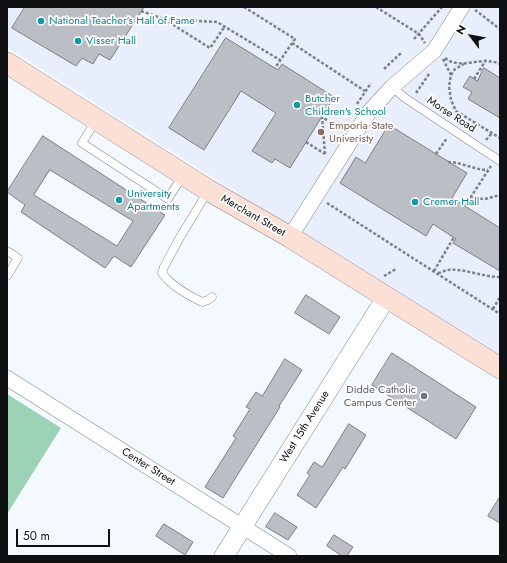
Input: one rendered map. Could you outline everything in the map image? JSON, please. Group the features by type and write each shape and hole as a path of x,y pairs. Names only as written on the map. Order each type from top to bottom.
{"main road":[{"name":"Merchant Street","path":"7,63 208,190 384,289 500,368"}],"street":[{"path":"290,237 369,112 392,87 434,51 467,7"},
{"name":"West 15th Avenue","path":"224,556 384,289"},
{"name":"Center Street","path":"7,378 289,556"}],"lane":[{"name":"Morse Road","path":"392,87 405,98 496,162"},
{"path":"97,120 82,143 168,199 183,174"},
{"path":"208,190 179,239 162,273 165,278 186,294 202,302 212,297"},
{"path":"7,251 18,258 7,276"}],"path":[{"path":"244,7 295,39 275,68"},
{"path":"376,7 418,34 426,44"},
{"path":"414,40 442,7"},
{"path":"467,7 500,29"},
{"path":"141,11 164,19 210,48 225,26"},
{"path":"164,19 217,22 280,60"},
{"path":"292,43 365,91"},
{"path":"384,69 401,53"},
{"path":"438,61 442,55"},
{"path":"442,55 448,60 464,64"},
{"path":"442,55 450,75 449,86 451,100 456,111 500,138"},
{"path":"450,75 455,69 464,64 486,60 494,61 500,64"},
{"path":"474,79 486,60"},
{"path":"405,98 417,93 433,68"},
{"path":"306,142 325,154 322,117 341,129"},
{"path":"436,154 448,135"},
{"path":"448,162 456,162 482,170 488,170"},
{"path":"465,206 488,170 496,162"},
{"path":"470,198 486,199 500,195"},
{"path":"326,202 500,314"},
{"path":"434,271 454,237"},
{"path":"384,289 385,275 396,268"},
{"path":"437,274 447,270 461,271 490,277 500,277"},
{"path":"493,309 500,297"}],"shaded area":[{"name":"Emporia State Univeristy","path":"7,7 500,7 500,356 277,218 7,47"}],"green space":[{"path":"7,394 61,428 7,514"}],"building":[{"name":"Visser Hall","path":"25,7 144,7 110,60 99,54 93,64 82,58 76,66 12,28"},
{"name":"Butcher Children's School","path":"226,38 278,70 282,64 334,97 290,168 275,159 272,163 252,151 276,113 241,91 204,150 169,128"},
{"path":"484,68 500,78 500,118 468,99 472,92 463,87 470,76 477,81"},
{"name":"Cremer Hall","path":"389,125 467,173 452,198 500,228 500,271 453,243 456,239 433,224 426,236 340,183 356,157 365,163"},
{"name":"University Apartments","path":"43,136 165,215 131,267 114,256 105,268 21,212 25,205 7,192","holes":["50,170 133,221 117,246 34,195"]},
{"path":"306,295 340,317 329,334 295,313"},
{"name":"Didde Catholic Campus Center","path":"392,353 476,407 456,439 372,385"},
{"path":"285,359 302,370 223,498 205,487 236,438 233,436 250,409 246,407 256,392 262,396"},
{"path":"349,424 366,435 345,469 343,467 316,508 297,495 310,475 307,473 314,462 322,467"},
{"path":"500,497 500,523 488,516"},
{"path":"275,513 297,527 288,540 266,527"},
{"path":"164,524 193,542 185,555 156,536"},
{"path":"334,535 353,547 347,556 342,556 327,546"}],"place":[{"name":"National Teacher’s Hall of Fame","path":"41,21"},
{"name":"Visser Hall","path":"78,41"},
{"name":"Butcher Children's School","path":"297,105"},
{"name":"Emporia State Univeristy","path":"321,132"},
{"name":"University Apartments","path":"119,200"},
{"name":"Cremer Hall","path":"415,202"},
{"name":"Didde Catholic Campus Center","path":"424,396"}]}
